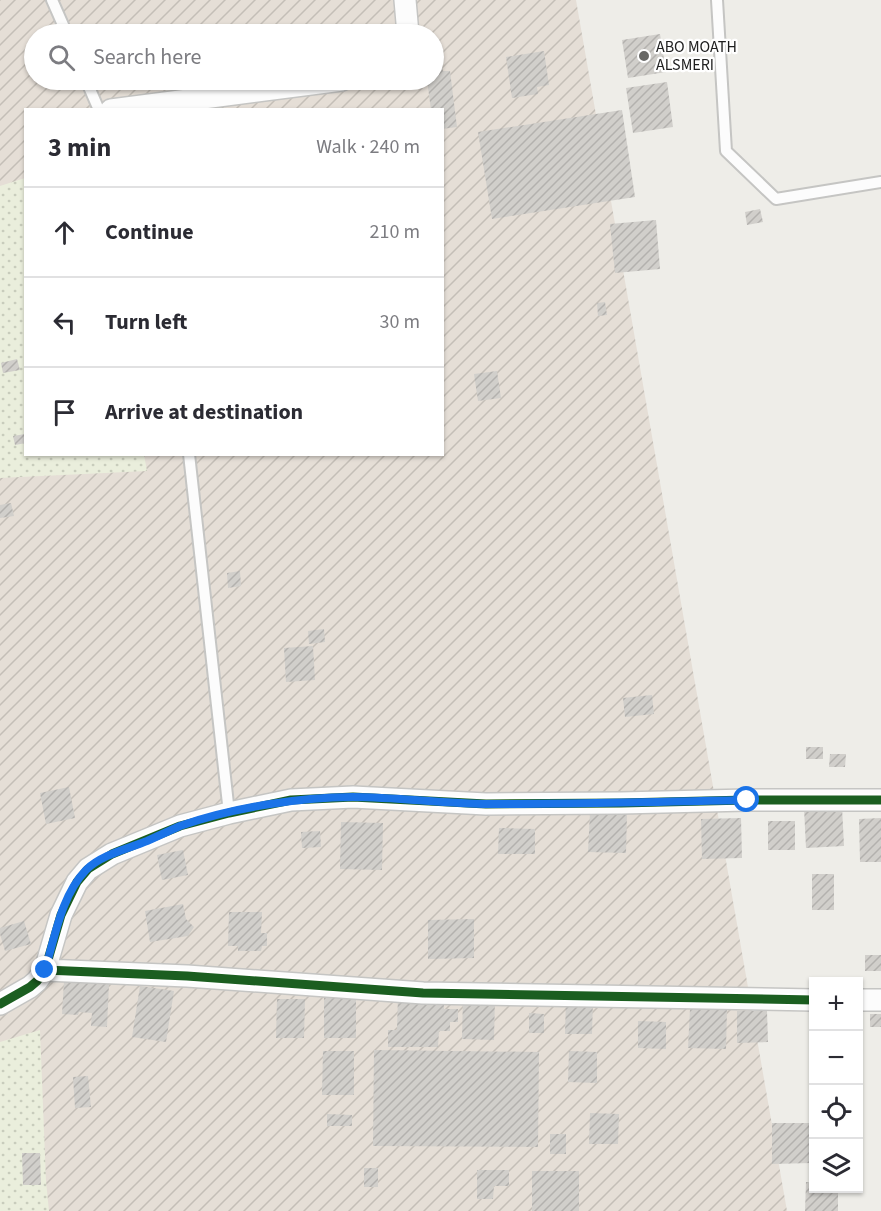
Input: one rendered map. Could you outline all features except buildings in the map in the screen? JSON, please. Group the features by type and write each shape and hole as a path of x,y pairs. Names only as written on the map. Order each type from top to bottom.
{"street":[{"path":"405,0 407,24"},
{"path":"126,108 265,90"},
{"path":"0,1004 30,987 45,970 61,915 77,882 88,869 112,854 180,826 229,813 291,800 353,797 486,804 881,800"},
{"path":"45,970 187,976 423,993 809,1000"},
{"path":"863,1000 881,1000"}],"lane":[{"path":"52,0 63,24"},
{"path":"717,0 726,151 776,199 881,182"},
{"path":"90,90 98,108"},
{"path":"189,456 229,813"}],"shaded area":[{"path":"0,0 576,0 787,1211 0,1211"}],"green space":[{"path":"24,178 24,456 144,456 147,471 0,478 0,186"},
{"path":"40,1030 49,1211 0,1211 0,1042"}],"cycle path":[{"path":"0,1004 30,987 45,970 61,915 77,882 88,869 112,854 180,826 229,813 291,800 353,797 486,804 881,800"},
{"path":"45,970 187,976 423,993 809,1000"}],"place":[{"name":"ABO MOATH ALSMERI","path":"644,56"}],"route":[{"path":"45,970 61,915 77,882 88,869 112,854 180,826 229,813 291,800 353,797 486,804 747,800"}]}
